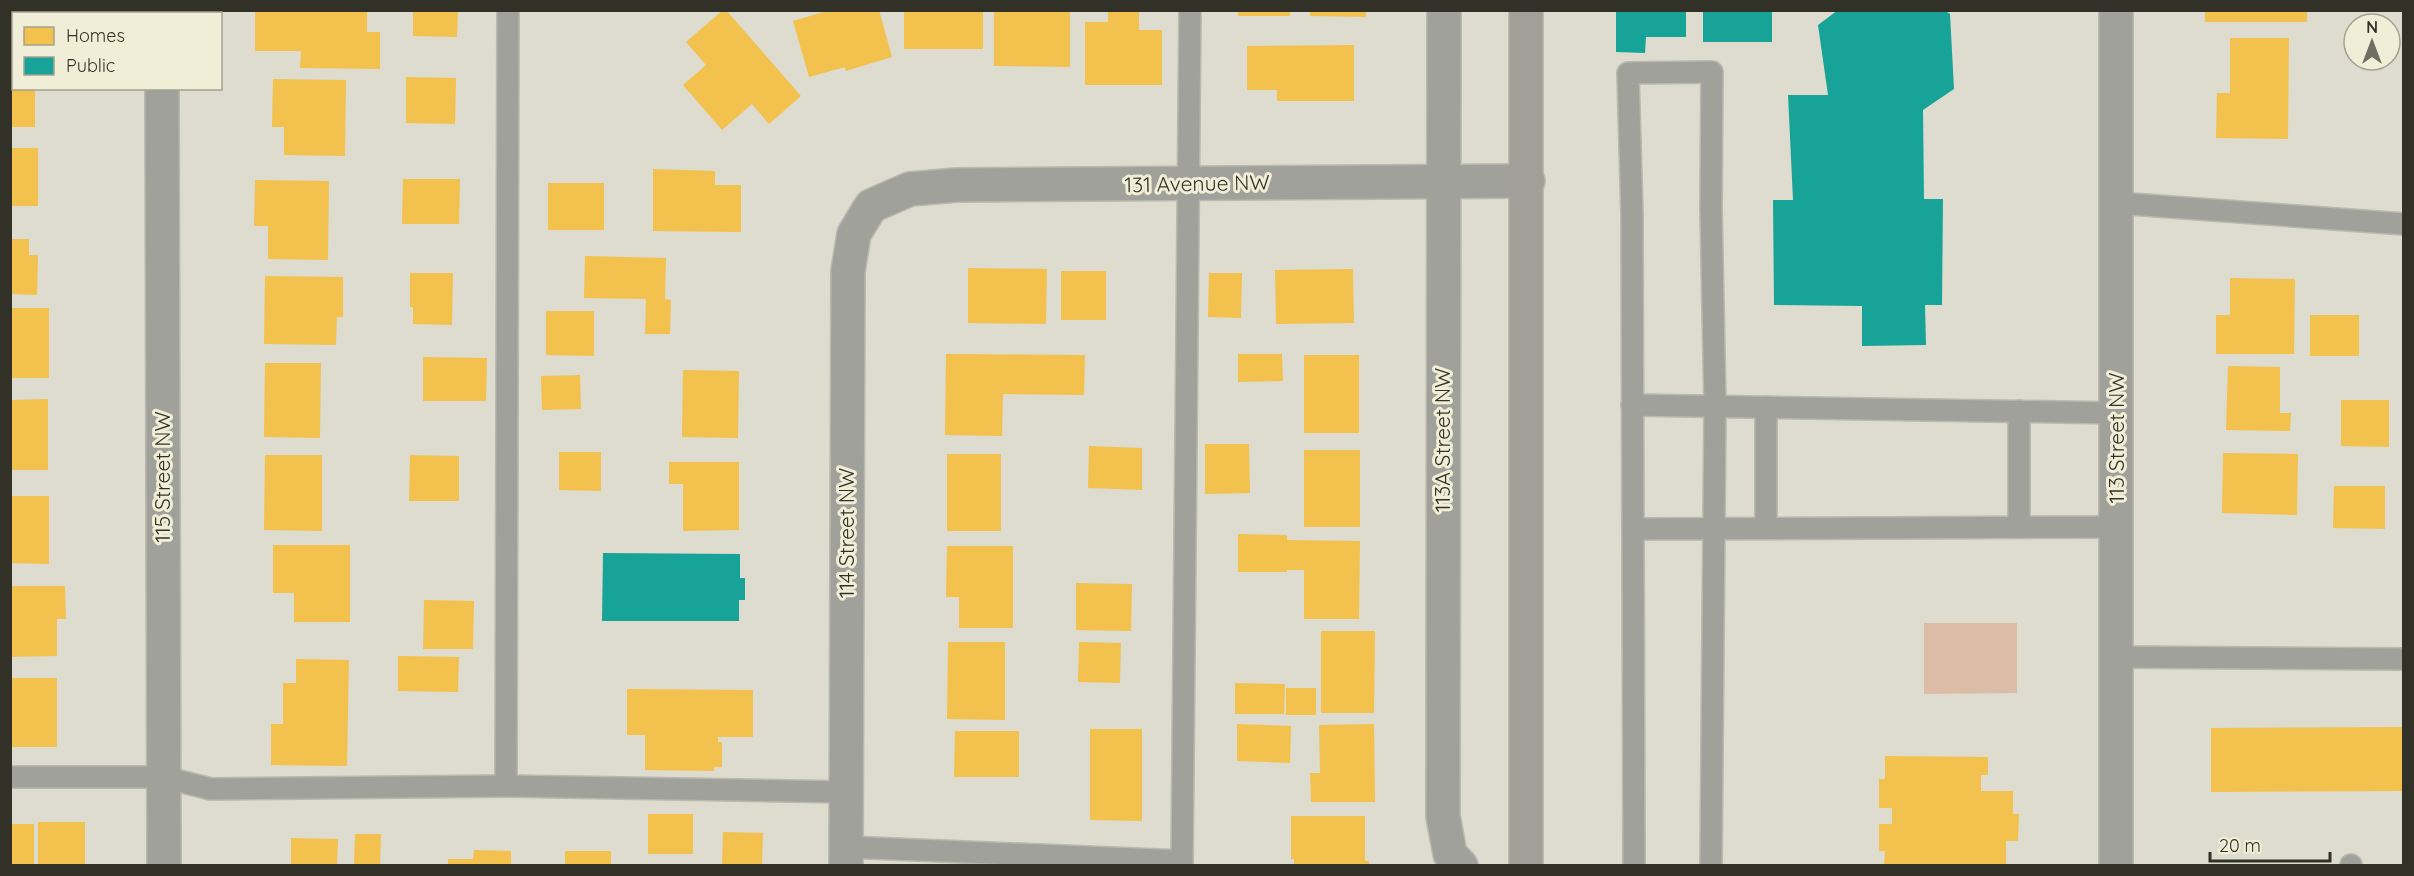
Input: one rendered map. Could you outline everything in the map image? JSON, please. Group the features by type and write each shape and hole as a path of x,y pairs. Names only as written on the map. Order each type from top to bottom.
{"main road":[{"path":"1526,10 1528,181 1526,866"}],"street":[{"name":"113A Street NW","path":"1444,10 1443,816 1450,854 1461,866"},
{"name":"113 Street NW","path":"2116,10 2116,866"},
{"name":"115 Street NW","path":"162,90 164,866"},
{"name":"131 Avenue NW","path":"871,206 910,189 957,185 1528,181"},
{"name":"114 Street NW","path":"846,856 848,271 854,234 871,206"}],"lane":[{"path":"506,786 508,10"},
{"path":"846,856 1182,863 1190,10"},
{"path":"1634,866 1632,216 1628,73 1712,72 1711,209 1715,405 1711,866"},
{"path":"2116,203 2403,224"},
{"path":"1632,405 2117,413"},
{"path":"1766,407 1766,527"},
{"path":"2019,411 2019,527"},
{"path":"1633,529 2117,527"},
{"path":"2117,657 2403,659"},
{"path":"10,777 163,777 211,789 506,786 846,792"}],"shaded area":[{"path":"1924,623 2017,623 2017,693 1924,694"}],"building: Homes":[{"path":"10,10 32,10 32,12 12,12 12,58 10,58"},
{"path":"255,10 367,10 367,32 380,32 380,69 300,68 301,51 255,51"},
{"path":"413,10 458,10 457,37 413,36"},
{"path":"723,10 726,10 801,96 769,124 752,104 722,130 683,85 706,65 686,42"},
{"path":"830,10 879,10 892,57 846,71 845,67 809,77 793,21"},
{"path":"904,10 983,10 983,49 904,49"},
{"path":"1108,10 1139,10 1139,30 1162,30 1162,85 1085,85 1085,22 1108,22"},
{"path":"1238,10 1290,10 1290,16 1238,16"},
{"path":"1310,10 1366,10 1366,17 1310,16"},
{"path":"2205,10 2307,10 2307,22 2205,22"},
{"path":"994,11 1070,12 1070,67 994,66"},
{"path":"2230,38 2289,38 2288,139 2216,138 2217,93 2230,93"},
{"path":"1354,45 1354,101 1277,101 1277,90 1247,90 1247,46"},
{"path":"10,74 12,74 12,90 35,90 35,127 10,127"},
{"path":"406,77 456,78 455,124 406,123"},
{"path":"273,79 346,80 345,156 284,155 284,127 272,127"},
{"path":"10,148 38,148 38,206 10,206"},
{"path":"653,169 715,171 715,185 741,185 741,232 653,231"},
{"path":"403,179 460,179 459,224 402,224"},
{"path":"255,180 329,181 328,260 268,259 268,226 254,226"},
{"path":"548,183 604,183 604,230 548,230"},
{"path":"10,239 29,239 29,255 38,255 37,295 10,294"},
{"path":"585,256 666,258 665,299 671,300 670,334 645,334 646,299 584,298"},
{"path":"968,268 1047,269 1046,324 968,323"},
{"path":"1353,269 1354,323 1276,324 1275,270"},
{"path":"1061,271 1106,271 1106,320 1061,320"},
{"path":"410,273 453,273 452,325 413,324 413,307 410,307"},
{"path":"1209,273 1242,273 1241,318 1208,317"},
{"path":"265,276 343,277 343,317 337,317 336,345 264,344"},
{"path":"2230,278 2295,279 2294,354 2216,354 2216,315 2230,315"},
{"path":"10,308 49,308 49,378 10,378"},
{"path":"546,311 594,311 594,356 546,355"},
{"path":"2310,315 2359,315 2359,356 2310,356"},
{"path":"946,354 1085,355 1084,395 1003,394 1002,436 945,435"},
{"path":"1238,354 1282,354 1283,381 1238,382"},
{"path":"1304,355 1359,355 1359,433 1304,433"},
{"path":"423,357 487,358 486,401 423,401"},
{"path":"265,363 321,363 320,438 264,437"},
{"path":"2228,366 2280,367 2280,413 2291,413 2290,431 2226,430"},
{"path":"683,370 739,371 738,438 682,437"},
{"path":"580,375 581,409 542,410 541,376"},
{"path":"48,399 48,470 10,470 10,400"},
{"path":"2341,400 2389,400 2389,447 2341,446"},
{"path":"1205,444 1249,444 1250,493 1205,494"},
{"path":"1089,446 1142,448 1142,490 1088,488"},
{"path":"1304,450 1360,450 1360,527 1304,527"},
{"path":"559,452 601,452 601,491 559,490"},
{"path":"2223,453 2298,454 2297,515 2222,513"},
{"path":"947,454 1001,454 1001,531 947,531"},
{"path":"265,455 322,455 322,531 264,530"},
{"path":"410,455 459,456 459,501 409,501"},
{"path":"669,462 739,462 739,530 683,531 683,484 669,484"},
{"path":"2334,486 2385,486 2385,529 2333,528"},
{"path":"10,496 49,496 49,564 10,563"},
{"path":"1238,534 1287,535 1287,540 1360,541 1359,619 1304,619 1304,570 1238,572"},
{"path":"273,545 350,545 350,622 294,622 294,593 273,593"},
{"path":"947,546 1013,546 1013,628 959,628 959,597 946,597"},
{"path":"1076,583 1132,584 1131,631 1076,630"},
{"path":"10,586 65,586 66,619 57,619 57,656 10,657"},
{"path":"424,600 474,601 473,649 423,649"},
{"path":"1321,631 1375,631 1374,713 1321,713"},
{"path":"948,642 1005,642 1005,720 947,719"},
{"path":"1079,642 1121,643 1120,683 1078,682"},
{"path":"398,656 459,657 458,692 398,691"},
{"path":"296,659 349,660 347,766 271,765 271,724 283,724 283,683 296,683"},
{"path":"10,678 57,678 57,747 10,747"},
{"path":"1235,683 1285,684 1284,714 1235,714"},
{"path":"1286,688 1316,688 1316,715 1286,715"},
{"path":"627,689 753,690 753,737 718,737 718,742 722,742 722,767 714,767 714,771 645,770 645,735 627,735"},
{"path":"1237,724 1291,726 1290,763 1237,761"},
{"path":"1374,724 1375,802 1311,802 1310,773 1320,773 1319,725"},
{"path":"2402,727 2402,791 2211,792 2211,728"},
{"path":"1090,729 1142,729 1142,821 1090,820"},
{"path":"955,731 1019,731 1019,777 954,777"},
{"path":"1885,756 1988,757 1988,775 1981,775 1981,791 2013,791 2013,814 2019,814 2018,841 2006,841 2006,866 1884,866 1885,851 1879,851 1879,824 1892,824 1892,808 1879,808 1879,779 1885,779"},
{"path":"648,814 693,814 693,854 648,854"},
{"path":"1291,816 1365,816 1365,861 1369,861 1369,866 1294,866 1294,859 1291,859"},
{"path":"38,822 85,822 85,866 38,866"},
{"path":"10,824 34,824 34,866 10,866"},
{"path":"723,832 763,833 762,866 722,866"},
{"path":"355,834 381,834 380,866 354,866"},
{"path":"291,838 338,839 337,866 291,866"},
{"path":"474,850 511,851 511,866 448,866 448,859 473,859"},
{"path":"565,851 611,851 611,866 565,866"}],"building: Public":[{"path":"1616,10 1686,10 1686,37 1646,37 1645,53 1616,52"},
{"path":"1703,10 1772,10 1772,42 1703,42"},
{"path":"1838,10 1944,10 1950,14 1954,89 1923,110 1924,199 1943,199 1942,305 1925,305 1926,345 1862,346 1862,306 1774,305 1773,200 1793,200 1788,95 1828,95 1818,25"},
{"path":"603,553 740,554 740,578 745,578 745,600 739,600 739,621 602,621"}]}
